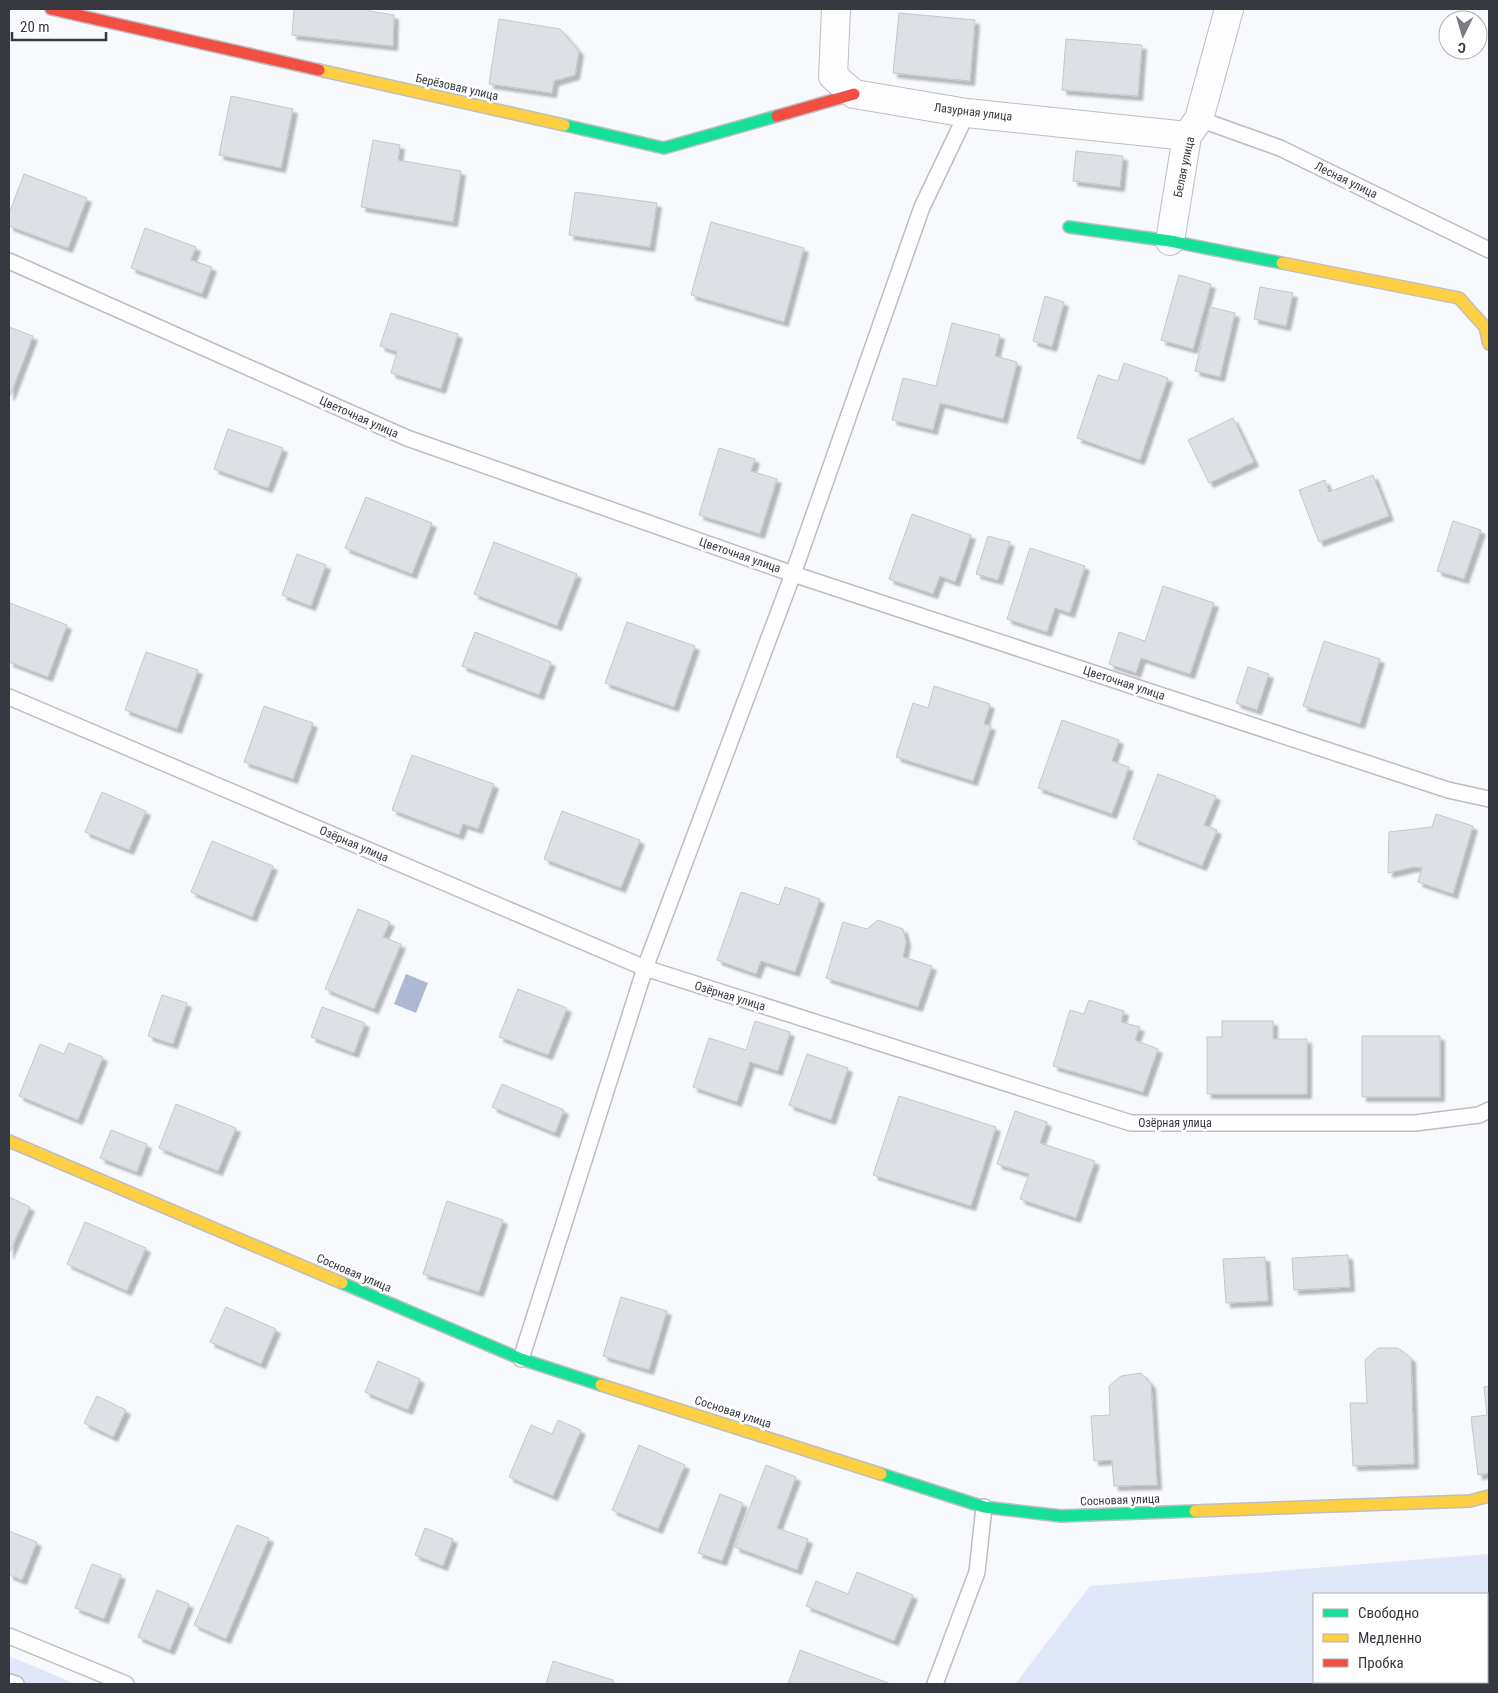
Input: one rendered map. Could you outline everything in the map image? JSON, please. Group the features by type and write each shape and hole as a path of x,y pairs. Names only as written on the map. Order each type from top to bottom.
{"street":[{"name":"Берёзовая улица","path":"51,9 664,148 854,94"},
{"path":"836,9 833,76 854,94"},
{"name":"Белая улица","path":"1170,241 1193,128 1229,9"},
{"name":"Лазурная улица","path":"854,94 967,113 1193,128"},
{"path":"1069,227 1170,241 1459,298 1485,326 1489,344"},
{"name":"Сосновая улица","path":"9,1140 521,1359 984,1507 1061,1516 1470,1501 1489,1496"}],"lane":[{"path":"521,1359 645,968 794,574 922,207 967,113"},
{"name":"Лесная улица","path":"1193,128 1280,148 1489,250"},
{"name":"Цветочная улица","path":"9,261 407,438 794,574 1448,790 1489,799"},
{"name":"Озёрная улица","path":"9,697 645,968 1131,1123 1415,1123 1478,1114 1489,1110"},
{"path":"936,1684 977,1572 984,1507"},
{"path":"9,1636 126,1684"},
{"path":"9,1682 16,1684"}],"shaded area":[{"path":"406,974 428,983 416,1013 394,1004"},
{"path":"1489,1554 1489,1684 1015,1684 1090,1586"},
{"path":"9,1656 76,1684 9,1684"}],"building":[{"path":"294,9 369,9 369,11 394,15 393,46 292,35"},
{"path":"899,13 975,20 970,81 893,73"},
{"path":"499,19 560,29 579,51 575,75 554,81 552,93 489,84"},
{"path":"1066,39 1142,45 1138,96 1062,90"},
{"path":"231,96 293,109 281,168 219,155"},
{"path":"373,140 400,145 398,160 461,171 453,222 361,207"},
{"path":"1076,151 1123,156 1120,187 1073,181"},
{"path":"24,174 87,198 68,248 9,226 9,214"},
{"path":"575,192 657,203 650,247 569,235"},
{"path":"711,222 804,248 784,322 691,295"},
{"path":"145,228 196,247 191,260 212,267 202,294 131,268"},
{"path":"1179,275 1211,284 1193,349 1161,340"},
{"path":"1260,287 1293,293 1286,326 1254,319"},
{"path":"1045,296 1064,302 1052,347 1033,341"},
{"path":"1210,307 1235,313 1220,377 1195,371"},
{"path":"391,313 458,334 441,389 391,373 397,352 380,346"},
{"path":"952,323 1000,335 995,356 1017,362 1003,419 940,403 933,430 892,420 903,378 936,386"},
{"path":"9,327 33,336 10,396 9,395"},
{"path":"1124,363 1168,378 1140,460 1077,438 1098,375 1118,381"},
{"path":"1233,418 1254,462 1209,483 1188,440"},
{"path":"228,429 283,448 268,488 214,469"},
{"path":"719,448 755,459 751,471 777,479 760,534 699,515"},
{"path":"1373,475 1389,516 1319,542 1299,490 1325,480 1329,492"},
{"path":"366,497 432,523 412,574 345,548"},
{"path":"912,514 971,535 955,582 940,576 933,594 889,579"},
{"path":"1453,521 1481,530 1464,579 1437,571"},
{"path":"988,536 1010,542 998,580 976,574"},
{"path":"494,542 577,574 557,626 474,594"},
{"path":"1030,548 1085,566 1070,613 1055,608 1047,632 1007,619"},
{"path":"297,554 326,565 311,606 282,595"},
{"path":"1163,586 1214,603 1190,674 1141,658 1136,673 1109,664 1119,632 1145,641"},
{"path":"10,603 67,625 48,677 9,662"},
{"path":"627,622 695,646 674,707 605,683"},
{"path":"475,632 551,662 539,695 462,666"},
{"path":"1324,641 1380,659 1360,724 1303,706"},
{"path":"146,652 198,670 177,729 125,710"},
{"path":"1248,667 1269,674 1257,710 1236,703"},
{"path":"934,686 990,704 984,724 991,726 973,781 896,757 913,703 928,708"},
{"path":"264,706 313,723 293,779 244,762"},
{"path":"1062,720 1119,740 1112,761 1129,767 1112,814 1038,788"},
{"path":"412,755 494,784 478,829 463,824 459,835 392,810"},
{"path":"1158,774 1216,796 1204,825 1217,830 1202,866 1133,839"},
{"path":"102,792 146,811 129,850 85,832"},
{"path":"562,811 640,840 621,888 544,859"},
{"path":"1436,814 1473,826 1453,894 1418,882 1422,868 1414,867 1388,873 1389,832 1432,827"},
{"path":"212,841 273,866 252,917 191,892"},
{"path":"785,887 820,899 795,972 761,961 756,974 717,960 741,892 779,905"},
{"path":"358,909 390,922 383,937 401,944 374,1009 325,989"},
{"path":"878,920 903,929 906,942 903,957 932,966 918,1007 826,978 843,922 867,929"},
{"path":"518,989 567,1008 548,1055 499,1037"},
{"path":"162,995 187,1003 173,1044 148,1036"},
{"path":"1089,1000 1124,1011 1121,1022 1140,1027 1135,1040 1158,1049 1143,1092 1053,1066 1070,1010 1084,1014"},
{"path":"322,1007 365,1023 354,1053 311,1037"},
{"path":"755,1021 790,1032 778,1071 750,1062 737,1102 693,1087 709,1038 746,1050"},
{"path":"1222,1021 1273,1021 1273,1039 1307,1039 1307,1094 1207,1094 1207,1037 1222,1037"},
{"path":"1362,1036 1440,1036 1440,1097 1362,1097"},
{"path":"69,1043 103,1057 78,1120 19,1096 40,1044 64,1054"},
{"path":"807,1054 848,1068 831,1120 789,1105"},
{"path":"502,1084 564,1110 555,1133 492,1107"},
{"path":"899,1096 996,1127 971,1206 873,1175"},
{"path":"176,1104 236,1128 218,1171 159,1148"},
{"path":"1015,1111 1047,1122 1040,1143 1095,1161 1076,1218 1020,1199 1029,1174 997,1164"},
{"path":"111,1130 147,1144 137,1172 100,1158"},
{"path":"9,1197 30,1207 9,1254"},
{"path":"447,1201 503,1220 479,1292 423,1274"},
{"path":"85,1222 146,1248 127,1291 67,1264"},
{"path":"1348,1255 1350,1287 1294,1290 1292,1258"},
{"path":"1265,1257 1268,1301 1226,1303 1223,1259"},
{"path":"621,1297 667,1311 649,1370 603,1356"},
{"path":"226,1307 276,1329 261,1364 210,1342"},
{"path":"1378,1348 1398,1348 1411,1358 1414,1464 1353,1466 1350,1403 1367,1403 1365,1360"},
{"path":"378,1361 420,1379 408,1410 365,1392"},
{"path":"1141,1373 1151,1384 1157,1485 1114,1486 1112,1460 1094,1461 1091,1416 1110,1415 1109,1386 1121,1376"},
{"path":"1489,1386 1489,1473 1478,1475 1471,1417 1487,1415 1484,1387"},
{"path":"97,1396 126,1410 113,1437 84,1423"},
{"path":"558,1420 581,1430 553,1496 509,1477 531,1425 552,1434"},
{"path":"639,1445 685,1465 658,1529 612,1510"},
{"path":"766,1465 796,1477 777,1528 808,1539 797,1570 735,1547"},
{"path":"720,1494 743,1503 722,1561 698,1553"},
{"path":"237,1525 269,1538 226,1639 194,1625"},
{"path":"425,1528 453,1539 443,1566 415,1555"},
{"path":"9,1531 37,1542 22,1580 9,1575"},
{"path":"92,1564 121,1575 104,1619 75,1608"},
{"path":"857,1572 913,1595 894,1641 806,1606 816,1581 848,1594"},
{"path":"157,1590 189,1604 170,1650 138,1637"},
{"path":"800,1650 891,1684 788,1684"},
{"path":"553,1661 613,1680 612,1684 546,1684"}],"traffic: fast":[{"path":"564,125 664,148 777,116"},
{"path":"1069,227 1170,241 1282,263"},
{"path":"342,1283 521,1359 601,1385"},
{"path":"881,1474 984,1507 1061,1516 1195,1511"}],"traffic: slow":[{"path":"319,70 564,125"},
{"path":"1282,263 1459,298 1485,327 1489,344"},
{"path":"9,1141 342,1283"},
{"path":"601,1385 881,1474"},
{"path":"1195,1511 1470,1501 1489,1496"}],"traffic: jam":[{"path":"51,9 319,70"},
{"path":"777,116 854,94"}]}
